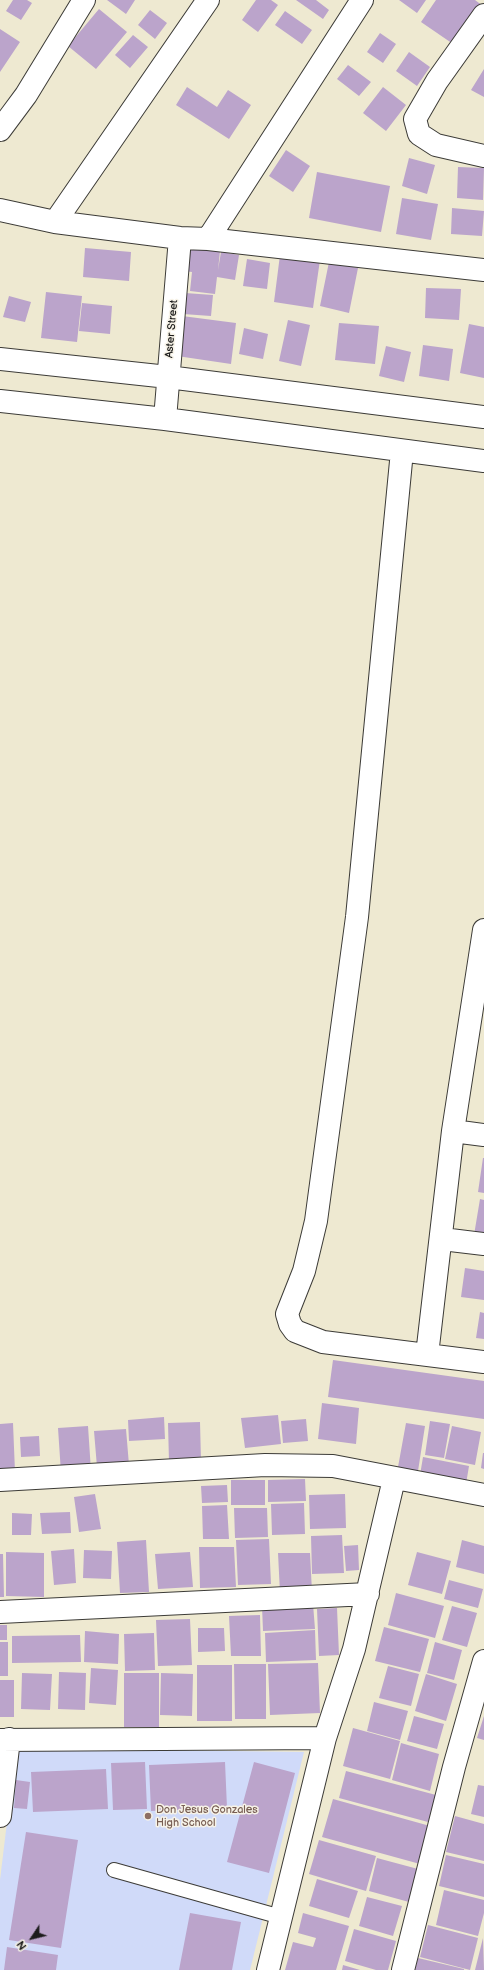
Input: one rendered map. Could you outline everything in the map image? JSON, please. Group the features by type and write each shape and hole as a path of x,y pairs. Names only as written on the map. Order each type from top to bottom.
{"street":[{"path":"0,130 26,95 84,0"},
{"path":"55,222 208,0"},
{"path":"208,239 362,0"},
{"path":"484,15 437,81 415,119 418,134 436,145 484,156"},
{"path":"0,210 55,222 180,238 208,239 484,270"},
{"name":"Aster Street","path":"165,419 180,238"},
{"path":"0,359 168,377 484,417"},
{"path":"0,401 165,419 484,461"},
{"path":"402,451 357,918 316,1220 304,1271 287,1314 290,1324 295,1331 323,1342 484,1362"},
{"path":"427,1355 442,1238 453,1132 477,1026 484,930"},
{"path":"453,1132 484,1135"},
{"path":"442,1238 484,1244"},
{"path":"0,1480 265,1465 334,1466 484,1495"},
{"path":"268,1970 325,1738 354,1649 394,1478"},
{"path":"0,1612 368,1594"},
{"path":"403,1970 454,1767 484,1661"},
{"path":"0,1816 4,1740 325,1738"}],"lane":[{"path":"114,1870 281,1917"}],"shaded area":[{"name":"Don Jesus Gonzales High School","path":"16,1748 304,1752 250,1970 0,1970 0,1880"}],"building":[{"path":"13,0 27,0 32,3 21,20 6,11"},
{"path":"107,0 135,0 126,14"},
{"path":"256,0 271,0 278,5 258,32 242,20"},
{"path":"296,0 316,0 329,10 323,19"},
{"path":"399,0 426,0 417,13"},
{"path":"436,0 475,0 483,6 456,46 421,22"},
{"path":"99,9 127,32 96,69 68,46"},
{"path":"150,10 167,23 155,39 138,25"},
{"path":"285,11 312,30 302,44 275,25"},
{"path":"0,29 20,42 0,72"},
{"path":"380,33 396,44 383,63 367,52"},
{"path":"133,35 148,47 130,68 115,55"},
{"path":"409,52 430,67 417,86 396,71"},
{"path":"348,65 371,82 359,96 337,79"},
{"path":"484,69 484,97 471,90"},
{"path":"187,87 217,107 228,90 251,105 229,139 176,105"},
{"path":"383,87 406,105 386,131 363,113"},
{"path":"286,150 310,166 293,192 269,176"},
{"path":"409,158 435,165 427,194 402,186"},
{"path":"458,167 484,168 483,200 457,198"},
{"path":"317,172 390,186 381,232 309,218"},
{"path":"402,198 438,204 431,240 396,234"},
{"path":"452,208 484,211 482,236 451,234"},
{"path":"187,247 220,251 218,270 221,252 239,255 235,280 217,277 215,294 190,291 192,272 183,271"},
{"path":"85,248 131,252 129,281 83,277"},
{"path":"280,255 320,260 313,308 274,302"},
{"path":"247,259 270,263 267,289 243,286"},
{"path":"329,262 358,268 349,313 320,306"},
{"path":"426,288 461,289 459,320 425,318"},
{"path":"46,292 82,296 77,342 41,338"},
{"path":"185,293 213,295 211,316 183,314"},
{"path":"9,296 31,302 25,322 3,317"},
{"path":"82,303 112,306 110,334 79,331"},
{"path":"182,316 236,323 231,364 177,356"},
{"path":"288,320 310,325 301,366 279,361"},
{"path":"339,323 379,326 375,364 335,360"},
{"path":"469,324 484,327 484,378 460,373"},
{"path":"244,328 268,334 263,359 239,354"},
{"path":"423,345 453,349 449,381 419,376"},
{"path":"386,346 411,352 404,382 379,376"},
{"path":"484,1158 484,1193 478,1192"},
{"path":"480,1199 484,1200 484,1237 474,1235"},
{"path":"465,1268 484,1271 484,1300 461,1297"},
{"path":"480,1312 484,1313 484,1339 476,1338"},
{"path":"333,1360 484,1381 484,1419 328,1397"},
{"path":"322,1403 359,1408 356,1444 318,1439"},
{"path":"278,1415 281,1444 245,1448 241,1418"},
{"path":"164,1417 165,1439 129,1441 128,1420"},
{"path":"306,1419 308,1441 283,1443 281,1421"},
{"path":"430,1421 450,1424 444,1458 425,1455"},
{"path":"200,1422 201,1461 169,1462 168,1423"},
{"path":"13,1423 15,1472 0,1473 0,1424"},
{"path":"406,1423 425,1426 418,1471 398,1467"},
{"path":"88,1426 91,1471 61,1473 58,1428"},
{"path":"452,1426 481,1432 475,1465 445,1459"},
{"path":"126,1429 129,1465 97,1467 94,1431"},
{"path":"39,1436 40,1456 21,1457 20,1437"},
{"path":"484,1453 484,1469 481,1468"},
{"path":"423,1457 469,1466 466,1484 420,1475"},
{"path":"305,1479 306,1501 268,1502 268,1480"},
{"path":"231,1480 265,1480 265,1505 231,1505"},
{"path":"227,1485 228,1502 202,1503 201,1486"},
{"path":"95,1494 101,1529 79,1532 74,1497"},
{"path":"345,1494 346,1528 310,1529 309,1495"},
{"path":"304,1503 305,1534 272,1535 271,1504"},
{"path":"227,1505 229,1539 203,1539 202,1506"},
{"path":"234,1508 267,1508 268,1537 235,1538"},
{"path":"70,1512 71,1533 42,1534 40,1513"},
{"path":"12,1513 32,1514 31,1535 12,1535"},
{"path":"342,1535 344,1573 312,1574 311,1536"},
{"path":"269,1539 271,1584 238,1585 236,1540"},
{"path":"146,1540 149,1592 120,1593 117,1542"},
{"path":"462,1540 484,1546 484,1574 456,1567"},
{"path":"358,1545 359,1570 346,1571 344,1546"},
{"path":"199,1547 234,1547 236,1587 200,1588"},
{"path":"74,1549 76,1583 54,1585 51,1551"},
{"path":"84,1550 112,1551 111,1579 83,1578"},
{"path":"6,1552 44,1553 44,1597 6,1596"},
{"path":"190,1552 193,1587 158,1589 155,1554"},
{"path":"417,1552 451,1561 442,1594 408,1585"},
{"path":"278,1553 310,1553 312,1592 280,1593"},
{"path":"0,1554 3,1554 4,1597 0,1597"},
{"path":"449,1580 483,1589 478,1608 444,1599"},
{"path":"396,1593 444,1606 435,1638 388,1625"},
{"path":"313,1604 315,1629 263,1631 262,1606"},
{"path":"452,1606 477,1613 467,1647 442,1640"},
{"path":"337,1608 339,1655 319,1656 317,1609"},
{"path":"260,1615 261,1656 231,1656 229,1616"},
{"path":"190,1619 192,1665 158,1666 156,1620"},
{"path":"0,1625 7,1625 7,1640 0,1640"},
{"path":"384,1627 429,1639 420,1672 375,1661"},
{"path":"198,1628 224,1628 225,1651 198,1652"},
{"path":"315,1630 316,1660 266,1662 265,1633"},
{"path":"85,1631 119,1634 118,1664 84,1662"},
{"path":"154,1633 155,1670 125,1671 124,1634"},
{"path":"80,1635 81,1662 12,1663 12,1636"},
{"path":"0,1642 8,1642 8,1676 0,1676"},
{"path":"435,1642 462,1650 454,1680 427,1673"},
{"path":"318,1663 320,1713 270,1715 268,1664"},
{"path":"234,1664 266,1664 266,1719 235,1719"},
{"path":"197,1665 232,1665 232,1721 197,1721"},
{"path":"388,1666 419,1674 411,1706 379,1698"},
{"path":"91,1668 118,1670 116,1705 89,1703"},
{"path":"59,1672 86,1673 85,1710 58,1709"},
{"path":"22,1673 52,1674 50,1710 21,1709"},
{"path":"124,1673 159,1673 159,1727 124,1727"},
{"path":"161,1673 193,1674 192,1716 160,1715"},
{"path":"426,1674 457,1684 446,1721 415,1711"},
{"path":"0,1680 14,1680 14,1717 0,1717"},
{"path":"374,1702 408,1711 400,1740 367,1731"},
{"path":"414,1716 444,1724 437,1749 407,1741"},
{"path":"484,1716 484,1740 477,1738"},
{"path":"353,1728 400,1741 390,1779 343,1766"},
{"path":"401,1743 439,1754 430,1791 392,1780"},
{"path":"145,1762 147,1809 113,1810 111,1763"},
{"path":"225,1762 227,1808 151,1811 149,1765"},
{"path":"254,1762 295,1773 269,1873 227,1862"},
{"path":"106,1769 108,1809 33,1812 31,1772"},
{"path":"346,1771 436,1795 428,1822 339,1798"},
{"path":"16,1780 30,1782 27,1809 14,1808"},
{"path":"478,1785 484,1786 484,1817 471,1814"},
{"path":"333,1799 430,1826 420,1864 322,1837"},
{"path":"455,1816 484,1824 484,1861 446,1852"},
{"path":"26,1832 78,1840 61,1948 9,1940"},
{"path":"319,1840 376,1856 366,1891 309,1874"},
{"path":"446,1855 484,1864 484,1897 439,1886"},
{"path":"377,1858 418,1869 409,1902 369,1891"},
{"path":"317,1879 358,1891 349,1918 309,1906"},
{"path":"444,1890 484,1900 484,1913 478,1936 436,1925"},
{"path":"367,1897 402,1906 393,1936 359,1926"},
{"path":"190,1913 241,1922 232,1970 179,1970"},
{"path":"303,1913 349,1926 336,1970 285,1970 293,1942 313,1947 316,1938 298,1933"},
{"path":"428,1925 478,1938 470,1970 420,1957"},
{"path":"354,1929 396,1941 388,1970 376,1970 345,1961"},
{"path":"483,1938 484,1970 475,1970"},
{"path":"7,1947 58,1955 56,1970 4,1970"},
{"path":"418,1958 464,1969 464,1970 415,1970"},
{"path":"343,1965 360,1970 342,1970"}],"place":[{"name":"Don Jesus Gonzales High School","path":"148,1816"}]}
